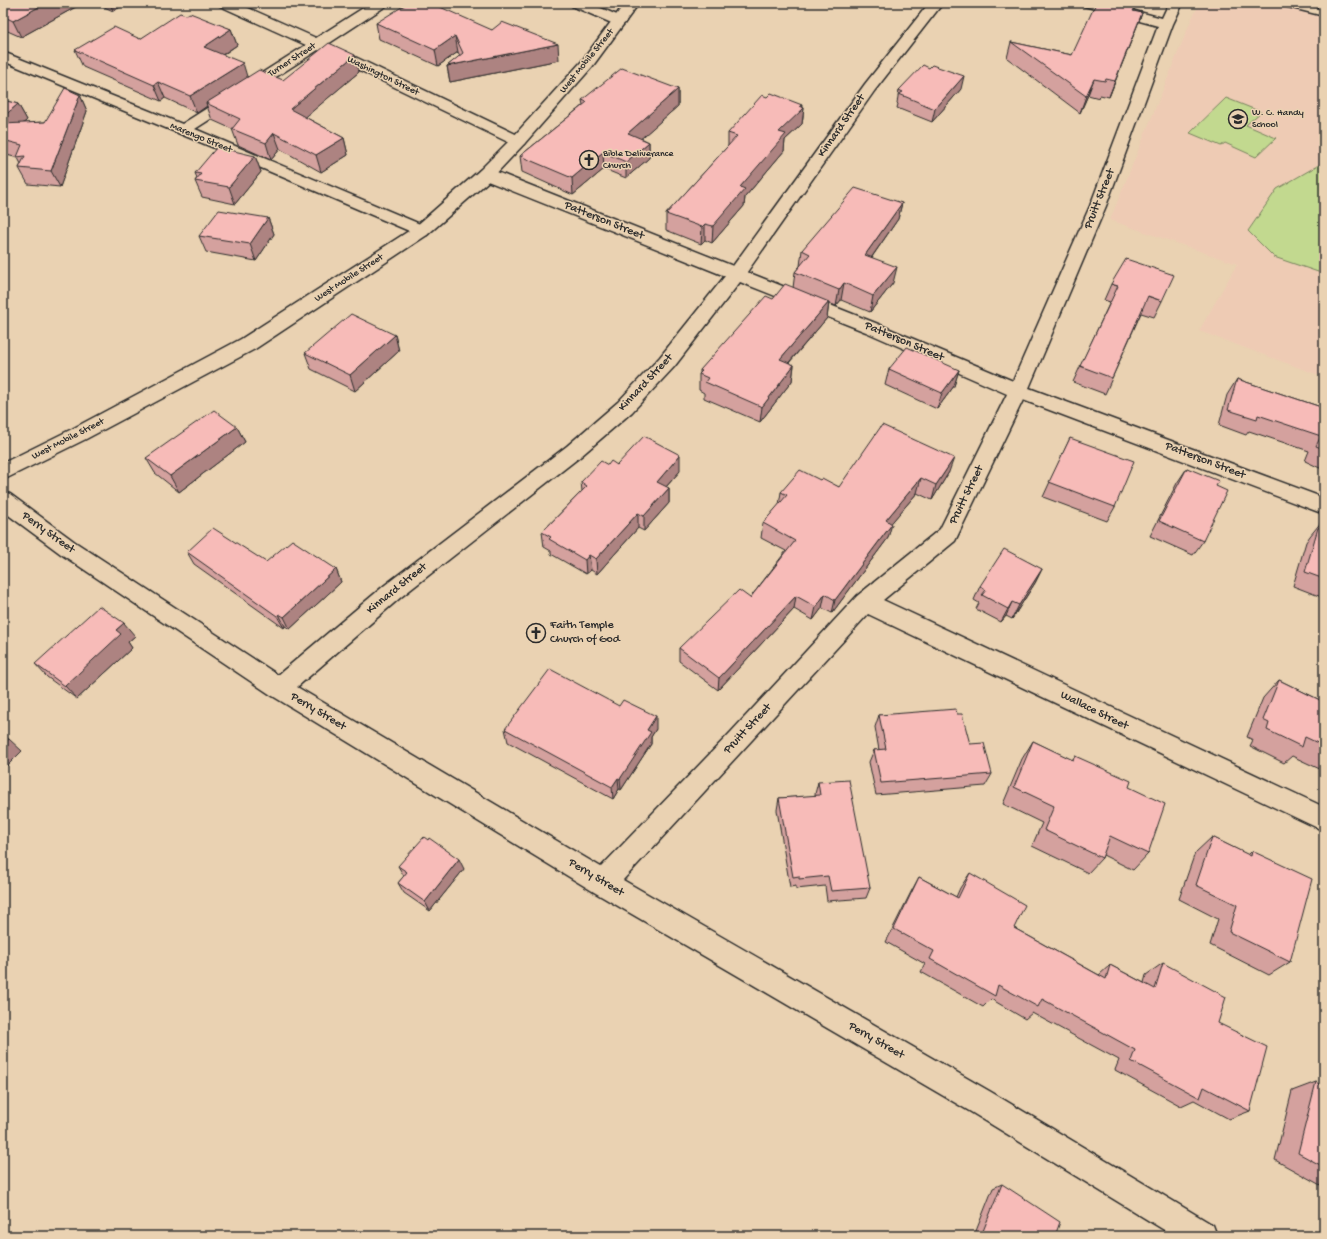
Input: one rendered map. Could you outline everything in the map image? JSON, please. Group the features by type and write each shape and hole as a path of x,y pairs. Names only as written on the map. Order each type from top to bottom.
{"street":[{"name":"Washington Street","path":"225,3 317,44 518,141"},
{"name":"Turner Street","path":"183,130 381,3"},
{"path":"577,3 619,21"},
{"name":"West Mobile Street","path":"3,472 79,434 248,344 421,231 486,174 518,141 587,64 632,3"},
{"name":"Kinnard Street","path":"278,688 393,591 574,451 625,407 667,362 737,274 870,87 936,3"},
{"path":"1090,3 1166,24"},
{"name":"Pruitt Street","path":"603,883 739,740 865,602 948,535 1018,391 1098,206 1166,24 1176,3"},
{"name":"Marengo Street","path":"3,56 183,130 421,231"},
{"name":"Patterson Street","path":"486,174 872,328 1018,391 1324,506"},
{"name":"Perry Street","path":"3,500 68,548 278,688 603,883 981,1102 1202,1236"},
{"name":"Wallace Street","path":"865,602 1324,819"}],"lane":[{"path":"1283,3 1324,13"}],"shaded area":[{"name":"W. C. Handy School","path":"1200,3 1324,3 1324,377 1199,331 1237,264 1110,220 1192,18"}],"green space":[{"path":"1226,98 1261,112 1246,125 1276,138 1256,157 1225,143 1221,146 1190,133"},
{"path":"1324,162 1324,274 1274,257 1248,231 1277,189"}],"building":[{"path":"3,3 46,3 13,21 3,16"},
{"path":"408,3 431,3 492,30 502,22 558,44 447,66 463,53 455,36 435,50 376,23"},
{"path":"1096,3 1133,3 1137,4 1133,11 1142,13 1115,81 1094,79 1086,96 1011,42 1072,55"},
{"path":"180,13 186,15 190,13 231,29 204,47 243,63 190,96 158,82 154,85 75,50 114,27 140,39"},
{"path":"329,43 355,55 290,109 344,138 316,155 274,133 266,143 232,129 240,119 206,103 259,70 283,80"},
{"path":"923,65 929,68 932,65 964,76 935,109 899,94 903,92 899,90"},
{"path":"622,68 678,89 628,133 649,142 626,162 603,152 572,178 520,156 587,102 582,100"},
{"path":"65,88 80,95 51,171 19,168 25,156 17,157 22,145 3,140 3,124 45,122"},
{"path":"771,93 802,105 800,106 804,108 779,132 786,134 740,187 745,189 713,226 705,224 702,227 666,214 737,136 728,133 762,95 767,97"},
{"path":"3,100 18,104 3,117"},
{"path":"217,147 255,156 229,187 195,181 201,174 195,173"},
{"path":"855,188 902,203 865,255 897,267 873,296 844,283 839,290 795,272 810,254 802,250"},
{"path":"219,210 268,218 250,244 199,236"},
{"path":"1126,259 1174,275 1162,301 1148,296 1112,378 1080,366 1118,286 1111,284"},
{"path":"785,284 829,302 780,359 794,365 762,407 705,382 708,378 699,374 702,371 700,370 766,296 773,299"},
{"path":"351,314 395,335 350,375 305,353"},
{"path":"907,347 959,370 942,393 889,369"},
{"path":"1237,379 1324,408 1324,449 1316,446 1321,436 1258,415 1257,419 1228,410"},
{"path":"214,410 237,427 170,476 146,458"},
{"path":"882,425 954,458 936,485 921,478 886,520 892,524 835,600 825,594 816,607 796,596 719,678 679,648 739,590 750,598 795,541 763,523 787,495 781,492 800,470 820,480 822,478 839,487"},
{"path":"644,436 680,455 657,482 669,488 644,516 638,513 596,559 589,555 585,560 549,539 551,537 542,532 587,486 581,482 601,461 608,465 611,461 617,465"},
{"path":"1070,438 1134,461 1115,507 1049,482"},
{"path":"1187,468 1219,481 1216,486 1227,491 1203,541 1159,521"},
{"path":"1322,521 1324,522 1324,579 1305,572 1318,528"},
{"path":"213,528 266,562 292,540 336,569 284,617 279,614 277,616 187,552"},
{"path":"1004,549 1042,569 1019,605 1012,602 1008,609 982,595 986,590 980,586"},
{"path":"99,606 124,623 116,630 121,634 65,686 35,664"},
{"path":"550,669 619,706 623,700 656,716 647,730 651,732 620,779 618,778 612,787 505,729"},
{"path":"1279,680 1324,702 1324,746 1305,737 1302,747 1267,730 1269,723 1263,720"},
{"path":"956,709 957,714 962,714 970,744 984,743 992,774 881,783 874,750 886,749 879,715"},
{"path":"3,735 9,739 3,745"},
{"path":"1033,741 1073,760 1075,756 1131,781 1129,787 1165,804 1148,854 1110,836 1102,858 1044,830 1054,806 1014,787"},
{"path":"849,780 870,888 831,891 828,876 799,879 799,876 793,877 779,798 820,795 818,782"},
{"path":"424,837 428,840 429,838 459,859 425,902 398,883 407,872 398,866"},
{"path":"1212,837 1251,856 1252,851 1312,879 1290,962 1229,932 1237,905 1196,885"},
{"path":"970,873 1025,905 1014,928 1106,979 1110,965 1155,989 1163,963 1226,997 1218,1023 1267,1047 1250,1111 1204,1087 1200,1098 1131,1061 1135,1050 1042,999 1038,1007 998,985 995,996 930,959 934,951 894,929 919,877 958,898"},
{"path":"1316,1082 1324,1087 1324,1167 1298,1153"},
{"path":"1002,1184 1060,1222 1055,1236 981,1236"}],"place":[{"name":"W. C. Handy School","path":"1238,119"},
{"name":"Bible Deliverance Church","path":"589,160"},
{"name":"Faith Temple Church of God","path":"536,633"}]}
